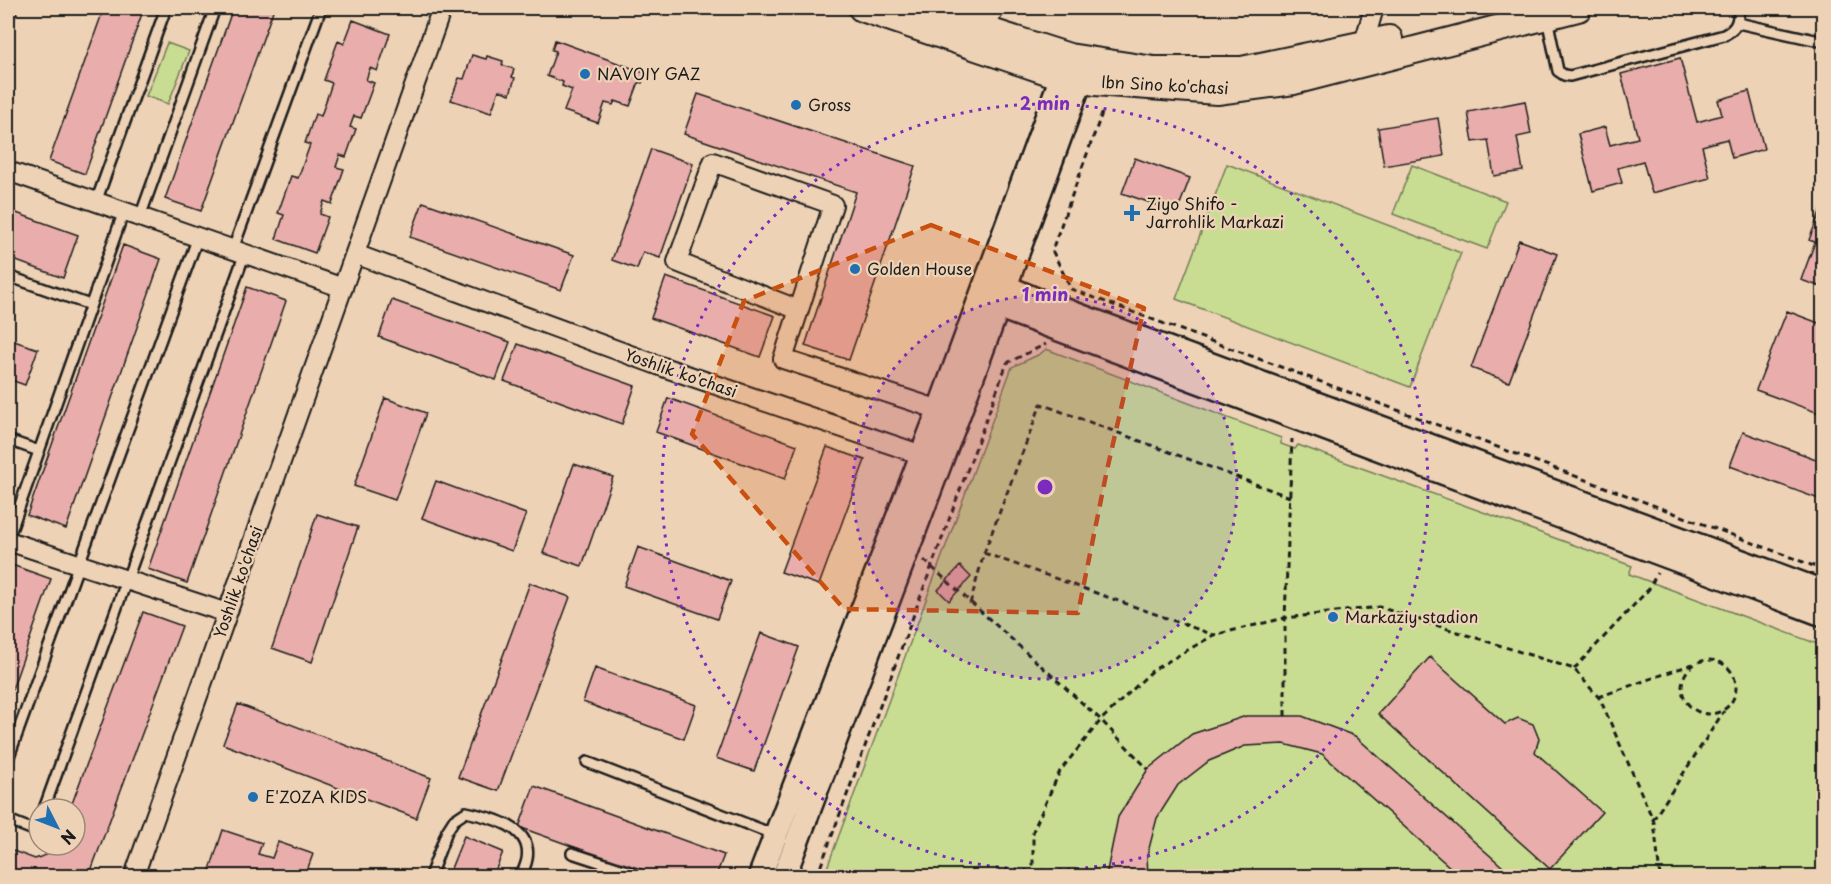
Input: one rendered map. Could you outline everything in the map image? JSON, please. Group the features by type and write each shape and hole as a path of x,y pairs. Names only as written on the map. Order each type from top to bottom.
{"main road":[{"path":"862,8 982,40 1075,69 1154,70 1242,70 1365,54 1578,8"},
{"path":"915,8 982,40"},
{"path":"1365,54 1517,8"}],"street":[{"name":"Yoshlik ko'chasi","path":"134,876 442,8"},
{"path":"982,40 994,8"},
{"path":"1365,54 1374,8"},
{"path":"760,876 932,458 1075,69"},
{"path":"799,310 677,262 713,162 833,205 799,310 783,359 949,413"},
{"path":"8,171 343,288"},
{"name":"Yoshlik ko'chasi","path":"355,254 663,367 932,458"},
{"path":"993,293 1298,418 1824,615"},
{"path":"784,876 909,547 932,458"},
{"path":"8,540 227,613"},
{"path":"1666,554 1824,592"}],"lane":[{"path":"96,202 166,8"},
{"path":"8,540 90,305 132,214 215,8"},
{"path":"48,797 126,581 321,8"},
{"path":"1546,16 1558,71 1570,76 1724,35 1733,31 1738,24 1739,8"},
{"path":"1738,24 1824,42"},
{"path":"8,759 198,237"},
{"path":"8,276 90,305"},
{"path":"8,440 39,451"},
{"path":"587,762 797,843"},
{"path":"430,876 447,831 454,820 466,812 490,817 511,826 525,841 527,857 520,876"},
{"path":"8,820 27,827"},
{"path":"572,853 642,876"}],"path":[{"path":"1101,112 1052,250 1071,289 1585,478 1824,570"},
{"path":"818,876 1007,363 1047,343"},
{"path":"970,604 984,552 1041,404 1290,497"},
{"path":"1285,716 1285,618 1290,497 1298,418"},
{"path":"909,547 1101,720 1148,769"},
{"path":"984,552 1214,635"},
{"path":"1574,669 1649,590 1666,554"},
{"path":"1033,876 1034,831 1060,771 1101,720 1153,670 1214,635 1285,618 1379,607 1574,669 1598,697 1653,820 1660,876"},
{"path":"1598,697 1700,661 1717,661 1731,671 1736,680 1735,697 1731,705 1724,711 1653,820"},
{"path":"1700,661 1692,666 1682,682 1684,700 1697,713 1706,715 1724,711"}],"highlighted area":[{"path":"931,225 1144,308 1107,470 1078,613 844,609 692,434 744,301"}],"green space":[{"path":"167,43 189,51 168,104 146,96"},
{"path":"1227,164 1461,253 1410,387 1176,299"},
{"path":"1412,165 1506,201 1487,249 1393,214"},
{"name":"Markaziy stadion","path":"1046,349 1281,438 1281,444 1295,449 1298,445 1632,566 1629,574 1823,646 1823,876 824,876 1012,367"}],"building":[{"path":"8,8 18,8 8,37"},
{"path":"104,8 144,8 85,174 49,161"},
{"path":"233,8 274,8 201,211 165,199"},
{"path":"353,20 390,34 377,71 370,68 366,80 374,83 361,118 354,116 350,127 356,129 346,157 340,155 336,167 344,169 332,204 324,201 320,214 328,217 315,253 276,239 284,215 278,213 291,176 298,178 310,145 305,143 315,114 321,116 332,83 324,80 338,41 344,44"},
{"path":"555,40 645,73 630,106 615,101 613,105 605,103 598,123 564,111 572,90 562,86 563,82 547,76 556,51 552,50"},
{"path":"472,55 486,59 487,56 503,61 502,65 514,69 512,77 515,78 510,94 499,90 491,113 451,100 459,78 464,79"},
{"path":"1680,58 1697,122 1722,115 1718,100 1749,91 1764,149 1732,158 1727,139 1702,146 1710,178 1652,193 1643,161 1618,168 1622,183 1593,191 1578,134 1605,127 1610,145 1638,138 1621,74"},
{"name":"Golden House","path":"698,94 915,166 849,360 805,346 856,192 684,134"},
{"path":"1525,101 1531,134 1517,137 1523,171 1494,176 1488,140 1473,142 1468,112"},
{"path":"1438,118 1444,156 1384,166 1378,128"},
{"path":"651,149 693,164 660,258 643,252 637,269 612,260"},
{"path":"1135,158 1190,178 1177,212 1122,193"},
{"path":"423,202 574,255 561,290 410,237"},
{"path":"1824,202 1824,288 1801,280 1815,242 1809,240"},
{"path":"8,210 78,235 63,278 8,258"},
{"path":"1519,240 1557,254 1509,382 1471,368"},
{"path":"123,245 161,259 66,529 27,515"},
{"path":"666,277 775,316 760,357 651,318"},
{"path":"247,287 286,301 187,583 148,569"},
{"path":"392,300 510,342 496,380 379,337"},
{"path":"1787,311 1824,325 1824,415 1756,390"},
{"path":"8,339 38,349 25,385 8,379"},
{"path":"518,344 635,386 622,424 504,381"},
{"path":"385,398 426,413 395,500 354,486"},
{"path":"668,398 797,445 785,479 656,432"},
{"path":"1743,432 1824,462 1824,501 1730,466"},
{"path":"827,447 865,460 819,585 781,572"},
{"path":"574,464 613,477 582,566 543,553"},
{"path":"436,481 526,514 512,551 422,518"},
{"path":"317,514 358,527 312,662 272,648"},
{"path":"638,547 731,581 717,619 624,586"},
{"path":"12,565 51,579 8,701 8,579"},
{"path":"960,566 971,577 949,601 938,590"},
{"path":"530,583 570,597 498,791 458,777"},
{"path":"143,612 182,626 89,876 8,876 8,849 35,859 87,857 87,797 74,797"},
{"path":"761,633 799,647 754,771 716,758"},
{"path":"1430,657 1505,724 1518,718 1533,724 1539,739 1535,752 1602,812 1550,869 1378,714"},
{"path":"595,668 696,705 684,739 583,702"},
{"path":"238,704 431,778 416,818 223,744"},
{"path":"1246,716 1302,716 1355,736 1513,876 1460,876 1322,754 1284,744 1245,746 1209,761 1178,785 1157,818 1147,856 1148,876 1106,876 1118,817 1148,769 1192,734"},
{"path":"534,786 724,855 716,876 655,876 519,827"},
{"path":"223,830 262,843 258,854 272,858 278,842 313,854 305,876 266,876 254,871 252,876 208,876"},
{"path":"464,836 503,852 493,876 448,876"}],"place":[{"name":"NAVOIY GAZ","path":"585,74"},
{"name":"Gross","path":"796,105"},
{"name":"Ziyo Shifo - Jarrohlik Markazi","path":"1132,213"},
{"name":"Golden House","path":"855,269"},
{"name":"Markaziy stadion","path":"1333,617"},
{"name":"E'ZOZA KIDS","path":"253,797"}]}
